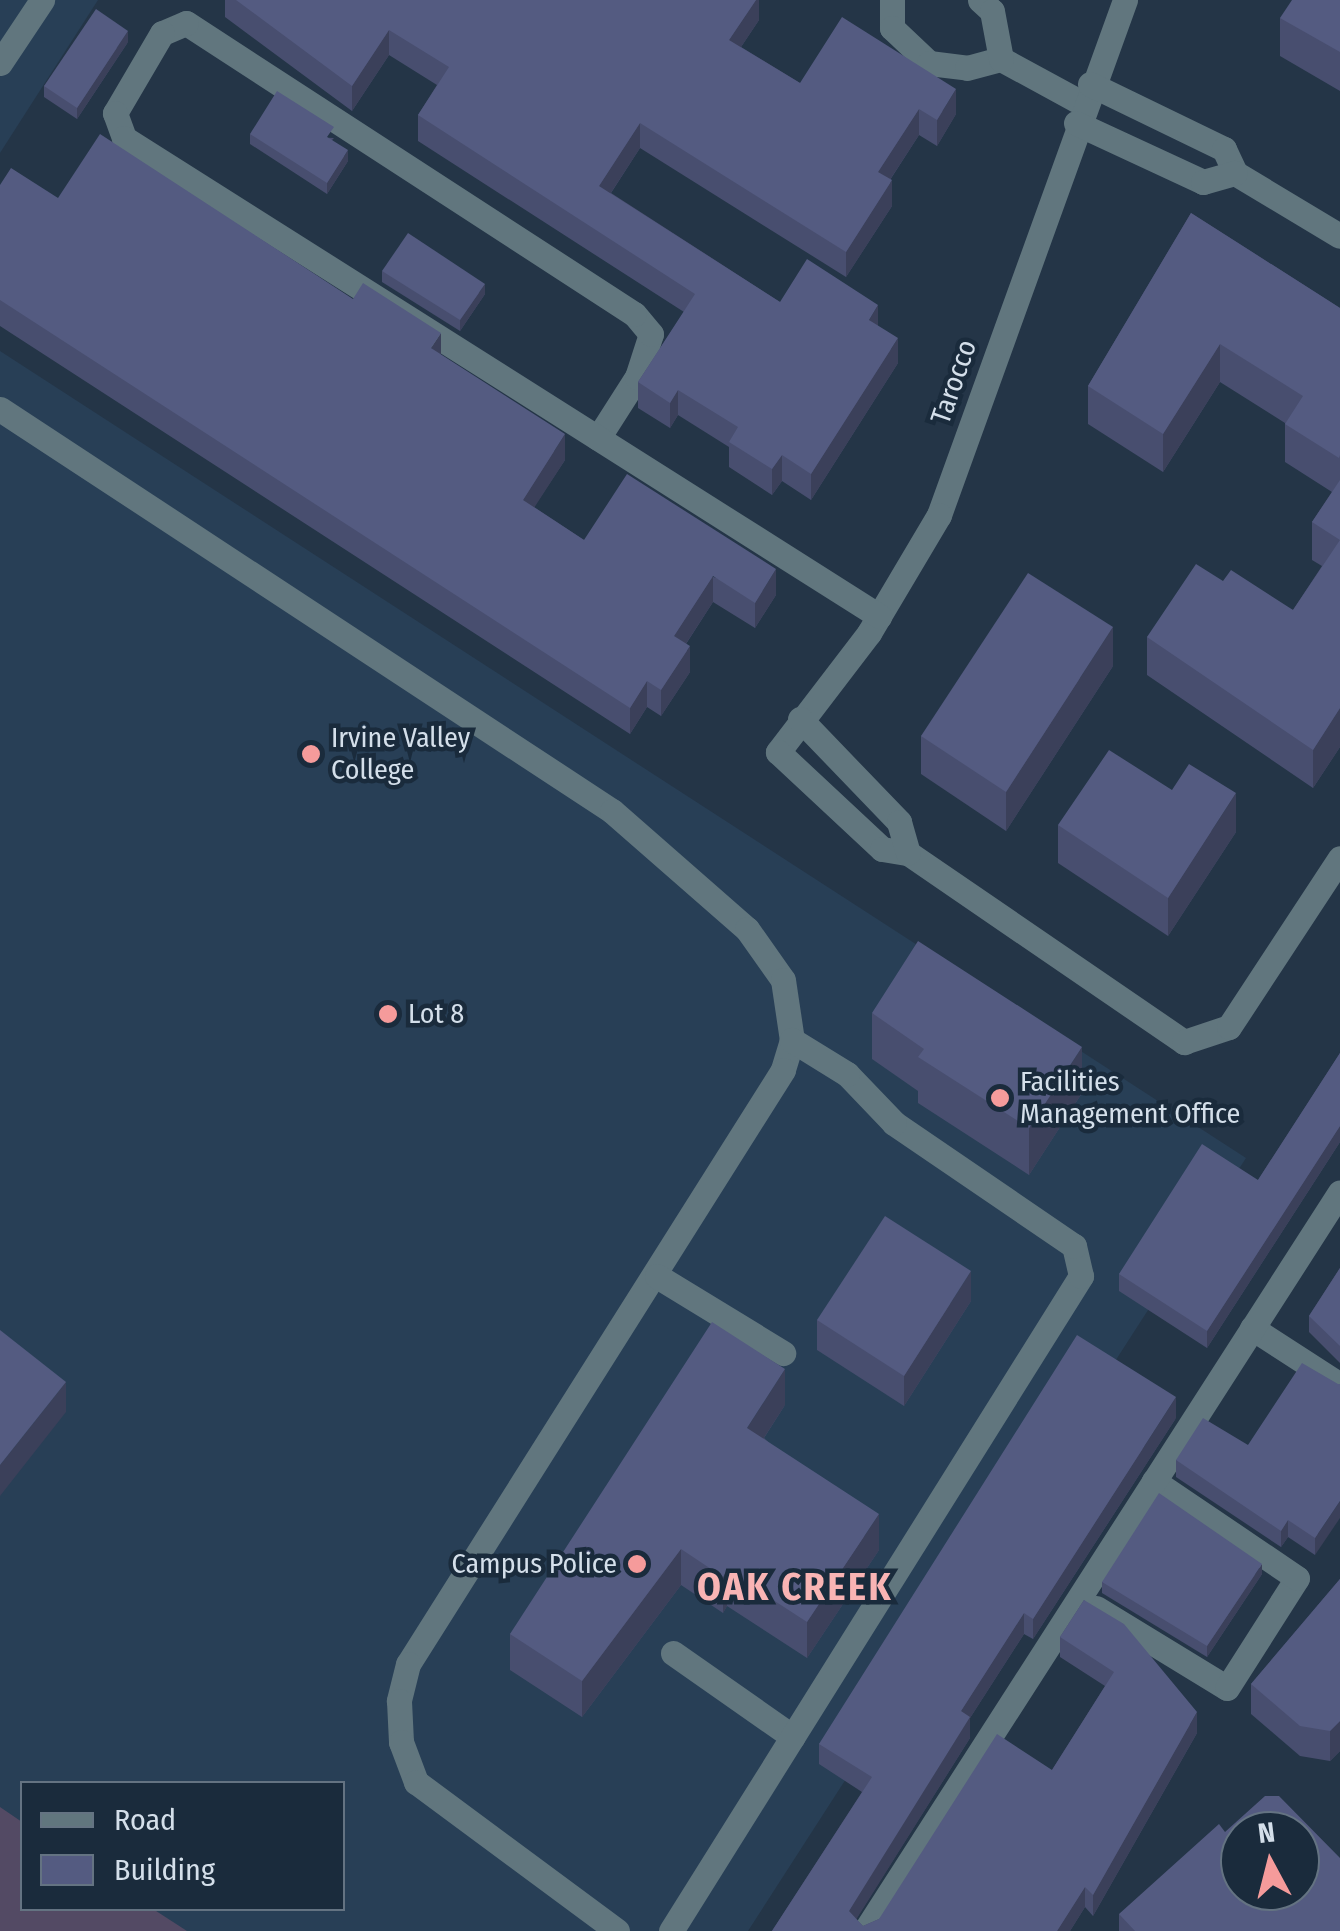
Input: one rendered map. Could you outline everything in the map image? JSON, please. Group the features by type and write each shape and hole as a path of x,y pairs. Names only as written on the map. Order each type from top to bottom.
{"street":[{"path":"0,63 42,0"},
{"path":"892,0 892,28 929,63 966,68 1001,59 1083,103 1203,182 1235,173"},
{"path":"980,0 992,11 1001,59"},
{"name":"Tarocco","path":"908,853 882,849 778,752 879,616 940,516 1083,103 1125,0"},
{"path":"598,438 637,378 651,334 634,314 186,24 162,33 115,113 124,138 879,616"},
{"path":"1083,103 1224,149 1235,173 1340,236"},
{"path":"0,409 612,811 747,928 783,980 792,1040 783,1070 657,1276 408,1664 399,1701 416,1782 617,1931"},
{"path":"800,719 899,822 908,853 1184,1042 1229,1028 1340,858"},
{"path":"671,1931 1081,1276 1074,1246 894,1123 848,1074 792,1040"},
{"path":"865,1931 1252,1328 1335,1209"},
{"path":"657,1276 783,1352"},
{"path":"1252,1328 1340,1385"},
{"path":"1079,1598 1227,1688 1297,1578 1154,1482"},
{"path":"672,1653 793,1737"}],"shaded area":[{"path":"0,0 98,0 0,153"},
{"name":"Irvine Valley College","path":"0,351 1246,1158 748,1931 0,1931"},
{"path":"0,1807 20,1821 20,1911 156,1911 187,1931 0,1931"}],"building":[{"path":"236,0 756,0 729,40 800,83 842,17 956,89 937,120 919,109 878,172 892,180 846,252 640,123 599,186 780,302 807,259 878,305 869,320 898,338 811,474 782,455 772,469 729,442 738,427 678,390 670,403 638,382 695,294 418,115 449,67 389,30 352,86"},
{"path":"1292,0 1340,0 1340,52 1280,18"},
{"path":"96,9 128,31 77,108 44,86"},
{"path":"277,91 334,127 327,137 348,150 327,183 250,134"},
{"path":"100,134 353,299 363,283 441,333 431,348 565,434 523,500 584,540 627,474 776,569 755,603 713,576 674,636 690,646 661,690 647,681 630,708 0,300 0,185 11,168 58,198"},
{"path":"1191,213 1340,308 1339,458 1285,424 1303,396 1220,344 1163,434 1088,386"},
{"path":"408,233 485,284 460,320 382,271"},
{"path":"1340,480 1340,540 1312,522"},
{"path":"1340,540 1340,708 1313,750 1147,637 1196,564 1223,581 1231,570 1293,610"},
{"path":"1028,573 1113,627 1006,792 921,736"},
{"path":"1109,750 1172,790 1189,764 1236,793 1168,898 1058,825"},
{"path":"918,941 1082,1047 1029,1128 918,1057 924,1049 872,1013"},
{"path":"1340,1053 1340,1126 1207,1331 1119,1274 1202,1144 1258,1180"},
{"path":"885,1216 971,1271 904,1376 817,1320"},
{"path":"1340,1268 1340,1346 1309,1316"},
{"path":"712,1322 785,1369 747,1428 879,1514 807,1622 727,1570 723,1577 681,1549 582,1681 510,1634"},
{"path":"0,1330 66,1382 0,1465"},
{"path":"1077,1335 1176,1397 1033,1619 1024,1613 961,1711 970,1717 849,1911 863,1926 879,1919 997,1734 1052,1770 1114,1672 1060,1637 1084,1600 1124,1624 1197,1712 1093,1895 1085,1887 1057,1931 772,1931 872,1777 819,1744"},
{"path":"1302,1363 1340,1384 1340,1501 1315,1538 1288,1520 1281,1531 1176,1460 1203,1418 1248,1445"},
{"path":"1159,1493 1262,1564 1207,1646 1102,1582"},
{"path":"1340,1579 1340,1721 1330,1731 1300,1726 1251,1684"},
{"path":"1265,1796 1279,1796 1294,1811 1248,1811"},
{"path":"1219,1824 1220,1911 1320,1911 1320,1838 1340,1858 1340,1931 1135,1931 1119,1914"}],"place":[{"name":"Irvine Valley College","path":"311,754"},
{"name":"Lot 8","path":"388,1014"},
{"name":"Facilities Management Office","path":"1000,1098"},
{"name":"Campus Police","path":"637,1564"}],"district":[{"name":"OAK CREEK","path":"795,1588"}]}
